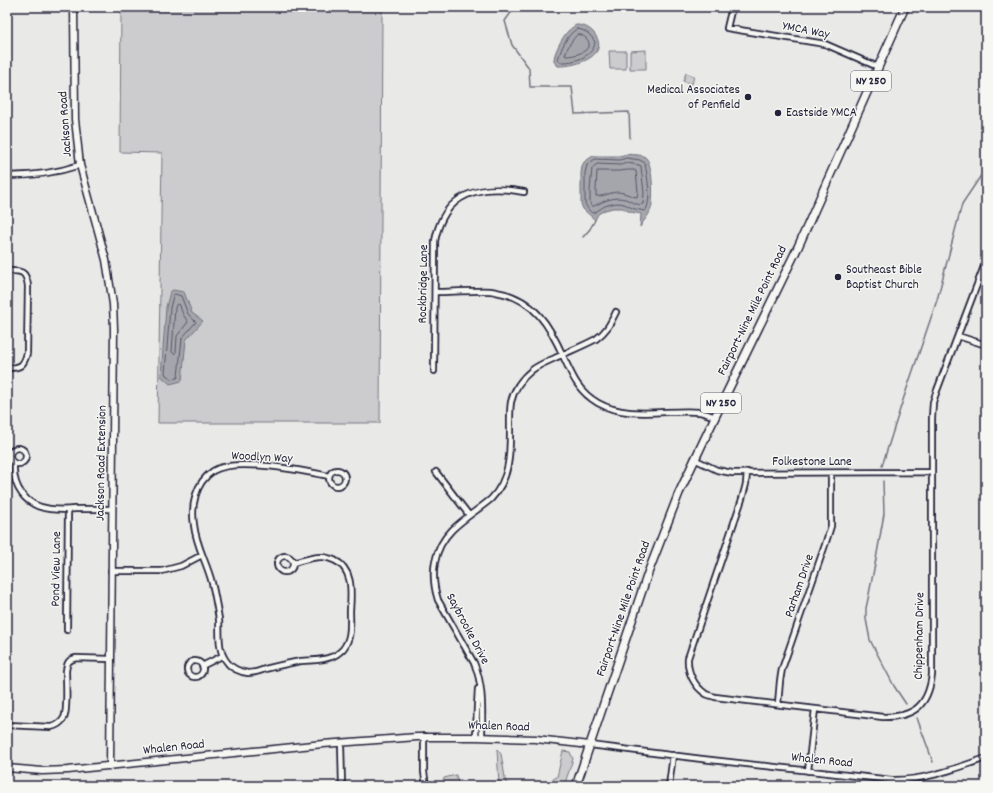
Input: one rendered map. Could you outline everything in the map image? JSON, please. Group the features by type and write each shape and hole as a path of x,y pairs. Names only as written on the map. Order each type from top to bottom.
{"main road":[{"name":"Fairport-Nine Mile Point Road","path":"576,786 655,554 694,459 798,247 904,7"}],"street":[{"name":"Jackson Road","path":"7,176 37,175 64,170 80,165 75,119 74,7"},
{"name":"YMCA Way","path":"732,7 727,28 824,44 878,67"},
{"name":"Jackson Road Extension","path":"80,165 106,260 113,304 110,766"},
{"name":"Rockbridge Lane","path":"434,371 436,241 439,226 446,211 457,200 473,192 481,190 512,190 524,192"},
{"name":"Chippenham Drive","path":"747,472 746,484 742,499 690,652 688,668 696,685 710,696 724,699 883,717 901,716 915,710 928,695 932,675 931,472 933,402 986,261"},
{"path":"7,271 22,272 26,277 28,286 26,359 19,367 7,368"},
{"path":"436,292 496,292 518,299 538,313 548,325 574,380 580,389 598,403 621,411 700,412 715,417"},
{"name":"Saybrooke Drive","path":"479,737 477,706 479,679 477,672 474,663 438,600 434,589 434,568 439,548 451,531 469,515 491,499 499,490 509,462 510,404 518,385 533,369 604,334 616,312"},
{"path":"958,336 986,345"},
{"name":"Folkestone Lane","path":"694,459 722,471 732,473 931,472"},
{"path":"14,463 14,477 18,490 29,501 50,509 112,509"},
{"name":"Woodlyn Way","path":"222,656 220,648 217,605 210,575 195,534 193,506 197,490 201,483 213,471 220,468 240,465 283,468 329,476"},
{"path":"436,472 469,515"},
{"name":"Parham Drive","path":"778,704 782,669 831,526 831,473"},
{"name":"Pond View Lane","path":"67,630 68,510"},
{"path":"111,571 162,571 181,566 202,555"},
{"path":"202,666 222,656 234,669 249,673 257,672 290,663 330,658 336,655 343,648 349,639 350,631 350,584 347,571 337,562 322,557 293,563"},
{"path":"7,725 51,727 58,725 64,718 66,711 66,671 69,662 76,658 110,659"},
{"path":"808,771 815,709"},
{"path":"424,736 424,772 426,786"},
{"name":"Whalen Road","path":"7,768 52,771 424,736 536,739 873,778 898,783 922,778 986,758"},
{"path":"341,743 342,786"},
{"path":"669,786 673,755"}],"shaded area":[{"path":"121,7 382,7 380,423 158,423 162,153 120,152"},
{"path":"646,50 646,69 630,69 630,51"},
{"path":"609,51 626,51 626,69 610,69"},
{"path":"686,73 694,76 692,84 683,81"},
{"path":"497,749 501,754 506,783 517,786 499,786"},
{"path":"563,751 570,752 573,759 564,786 533,786 543,784 557,777"},
{"path":"456,775 459,786 441,786 444,778"}],"water":[{"path":"576,25 581,25 593,32 598,40 598,47 590,58 582,62 558,66 554,61 557,50 566,33"},
{"path":"627,154 645,157 650,166 653,190 652,204 649,214 640,227 641,214 623,208 613,208 598,214 595,220 583,209 581,204 581,173 584,162 593,156 619,156"},
{"path":"173,290 184,292 192,313 203,321 186,340 182,381 170,384 161,376 166,307 170,292"}],"waterway":[{"path":"515,7 505,21 512,45 529,68 530,87 572,87 575,114 629,112 630,138"},
{"path":"882,466 937,300 962,204 986,168"},
{"path":"583,237 595,220"},
{"path":"883,481 884,514 866,608 866,619 870,640 894,686 906,704"},
{"path":"917,718 933,762"}],"place":[{"name":"Medical Associates of Penfield","path":"748,97"},
{"name":"Eastside YMCA","path":"778,113"},
{"name":"Southeast Bible Baptist Church","path":"838,277"}]}
